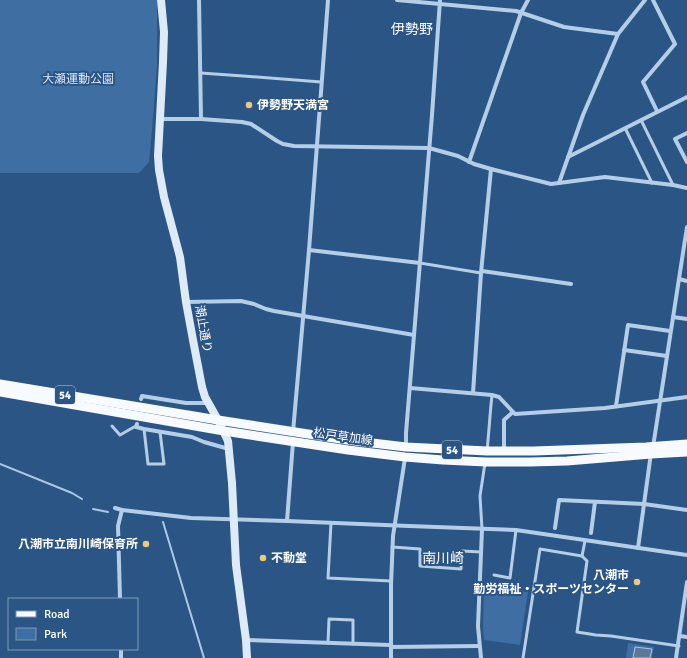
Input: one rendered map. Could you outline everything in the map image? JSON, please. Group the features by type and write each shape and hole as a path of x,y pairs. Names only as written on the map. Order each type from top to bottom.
{"main road":[{"name":"松戸草加線","path":"0,384 224,431 347,440 406,447 487,451 652,450 687,452"},
{"name":"松戸草加線","path":"0,392 130,411 218,420 293,436 348,450 443,460 486,462 566,461 687,444"}],"street":[{"name":"潮止通り","path":"161,0 164,32 164,62 158,156 159,170 164,197 180,257 186,302 200,377 208,403 228,441 232,483 236,565 247,658"},
{"path":"199,0 201,119"},
{"path":"287,521 328,0"},
{"path":"397,0 440,2 516,12 564,27 618,34"},
{"path":"469,162 521,13 528,0"},
{"path":"559,184 583,115 618,34 645,0"},
{"path":"653,0 675,44 643,82 657,111"},
{"path":"391,658 392,547 394,526 406,457 406,433 440,2"},
{"path":"568,157 687,97"},
{"path":"160,119 201,119 242,122 251,124 283,144 294,146 429,148 458,156 474,164 550,184 604,177 687,188"},
{"path":"687,133 675,139 687,162"},
{"path":"473,393 481,272 491,169"},
{"path":"638,548 687,227"},
{"path":"309,250 420,263"},
{"path":"481,272 571,284"},
{"path":"679,279 687,280"},
{"path":"186,302 241,301 270,310 414,335"},
{"path":"673,317 687,320"},
{"path":"616,406 628,325 670,332"},
{"path":"624,350 667,356"},
{"path":"410,388 498,396 515,414 616,406 687,397"},
{"path":"141,399 142,396 186,404 197,402 208,403"},
{"path":"504,451 504,420 513,412"},
{"path":"137,425 144,429 192,437 229,449"},
{"path":"556,528 559,500 644,504 687,510"},
{"path":"591,533 595,502"},
{"path":"116,508 191,518 516,530 687,555"},
{"path":"120,598 118,526 122,510"},
{"path":"481,658 478,626 482,529"},
{"path":"676,658 685,613 687,582"},
{"path":"680,636 687,637"},
{"path":"246,640 390,646 479,646"}],"lane":[{"path":"201,73 321,82"},
{"path":"641,120 673,185"},
{"path":"625,128 652,183"},
{"path":"420,263 481,272"},
{"path":"487,451 492,395"},
{"path":"112,426 120,435 137,425"},
{"path":"144,429 148,464 164,464 160,432"},
{"path":"482,529 480,496 486,462"},
{"path":"331,523 328,578 391,581"},
{"path":"494,575 510,578 516,530"},
{"path":"582,556 584,540"},
{"path":"392,547 420,549 420,566 461,569 462,552 481,552"},
{"path":"523,658 540,549 582,556 587,561 577,632 678,646"},
{"path":"328,643 330,619 353,620 353,644"}],"green space":[{"name":"大瀬運動公園","path":"0,0 157,0 157,65 149,162 139,173 0,173"},
{"path":"484,586 528,592 520,645 484,640"},
{"path":"628,643 654,647 652,658 626,658"}],"shaded area":[{"path":"635,647 652,649 650,658 633,658"}],"waterway":[{"path":"0,464 72,493 82,499"},
{"path":"93,509 108,512"},
{"path":"163,522 204,658"}],"place":[{"name":"伊勢野天満宮","path":"249,105"},
{"name":"八潮市立南川崎保育所","path":"146,544"},
{"name":"不動堂","path":"263,558"},
{"name":"八潮市 勤労福祉・スポーツセンター","path":"637,582"}],"district":[{"name":"伊勢野","path":"412,29"},
{"name":"南川崎","path":"443,558"}]}
